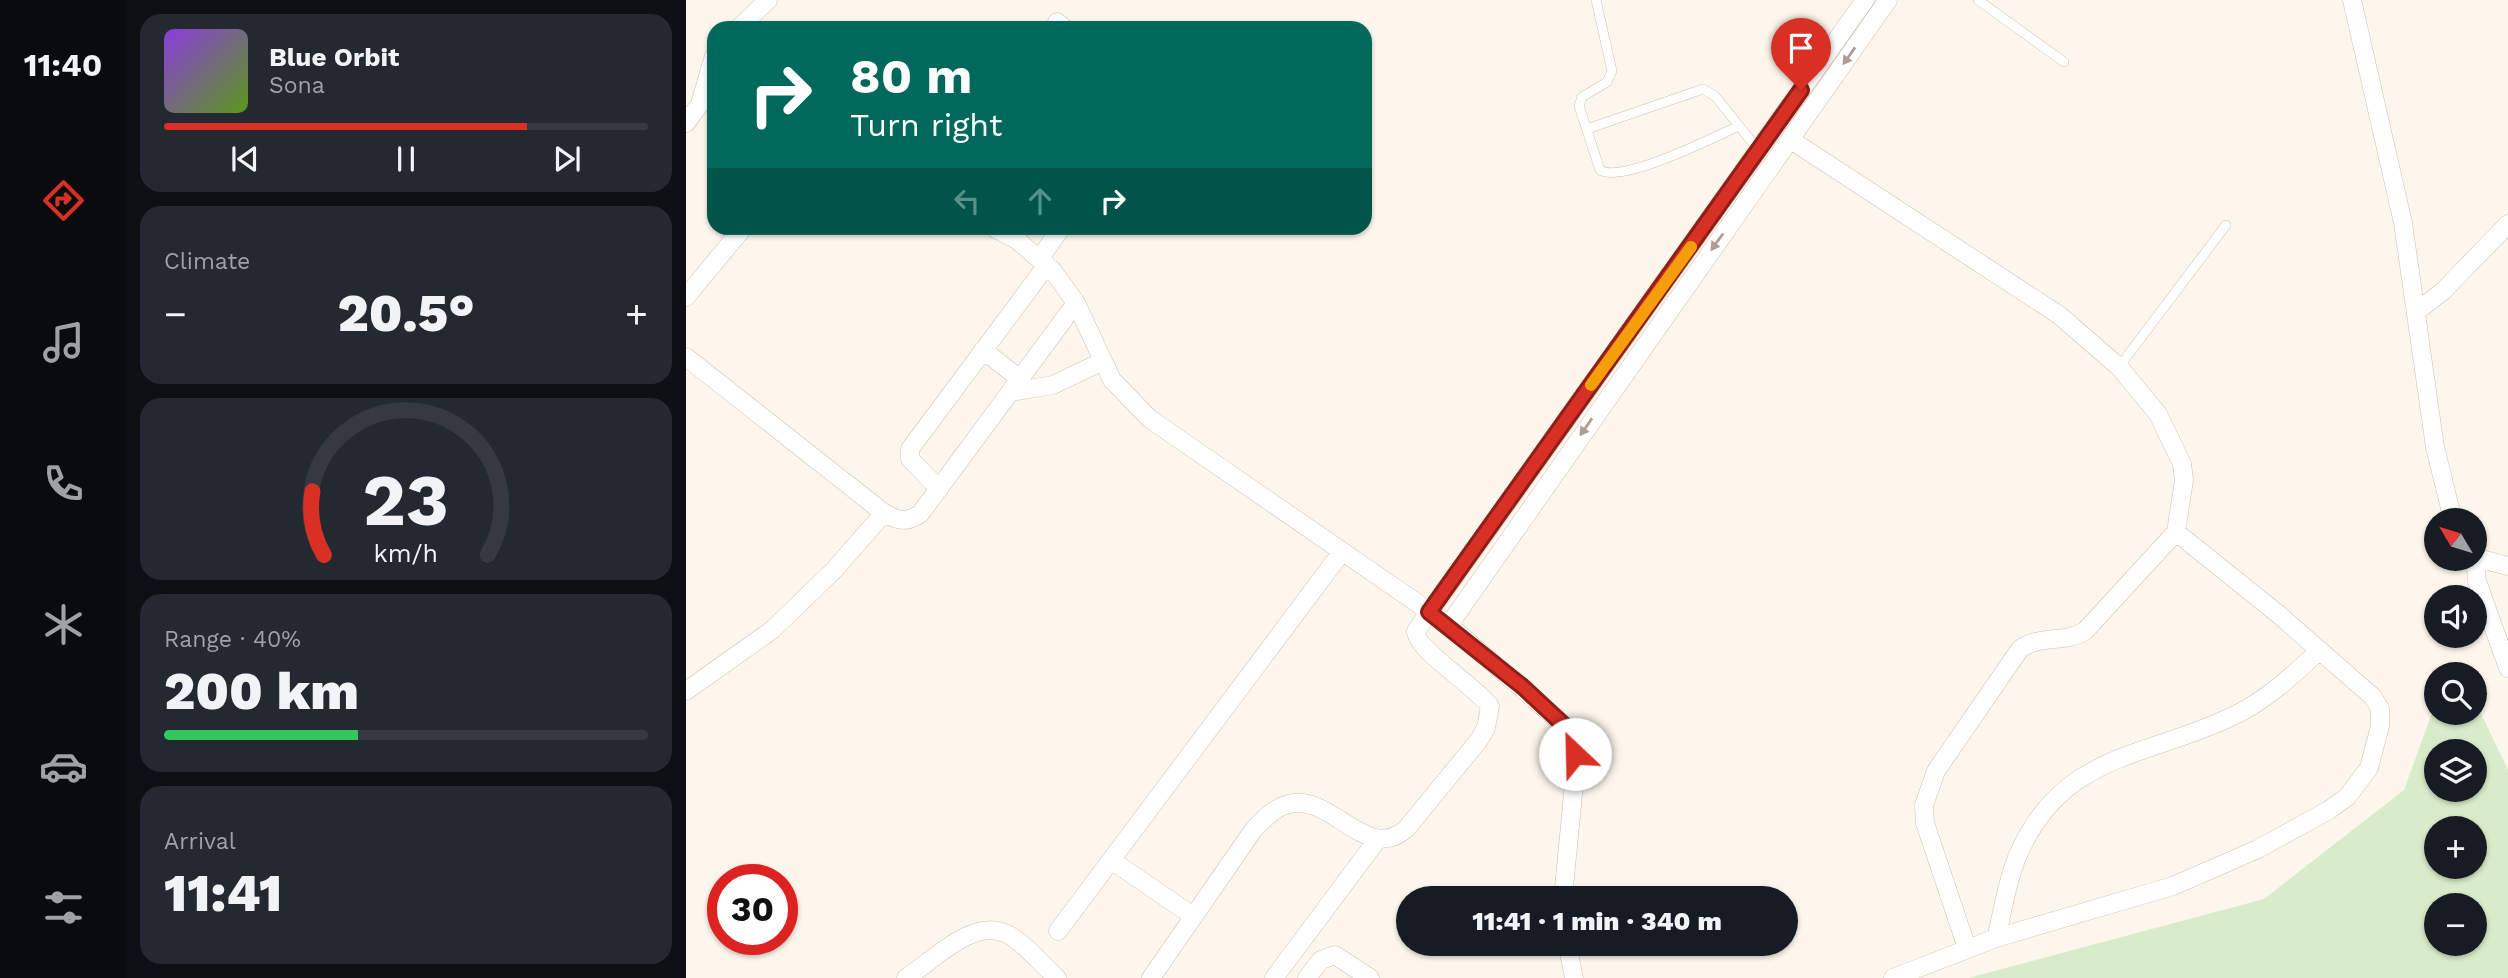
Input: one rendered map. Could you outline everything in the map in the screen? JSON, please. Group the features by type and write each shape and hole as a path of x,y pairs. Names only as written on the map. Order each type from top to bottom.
{"street":[{"path":"747,21 768,0"},
{"path":"1151,978 1254,829 1270,814 1289,803 1309,804 1377,840 1393,838 1407,828 1479,740 1489,716 1490,706 1481,694 1416,639 1416,631 1865,0"},
{"path":"1449,625 1888,0"},
{"path":"2352,0 2403,223 2435,447 2451,508"},
{"path":"686,123 701,104 707,82"},
{"path":"1786,112 1803,122"},
{"path":"1791,140 2011,281 2059,315 2119,367 2158,414 2182,464 2184,480 2176,531 2085,631 2067,639 2036,640 2020,649 1936,771 1924,805 1925,824 1967,948"},
{"path":"2416,312 2443,291 2508,224"},
{"path":"686,297 737,235"},
{"path":"1005,235 1044,261 1076,303 1101,362 1127,399 1150,419 1449,625 1567,728 1572,737 1576,763 1564,886"},
{"path":"939,489 913,463 909,452 984,350 1044,261 1057,235"},
{"path":"686,357 884,513 897,520 909,521 920,514 1076,303"},
{"path":"984,350 1015,385 1053,385 1101,362"},
{"path":"687,690 772,630 834,570 884,513"},
{"path":"1893,978 1996,938 2173,886 2258,849 2329,810 2347,797 2369,768 2380,726 2380,709 2367,690 2176,531"},
{"path":"1058,931 1341,553"},
{"path":"2487,560 2508,566"},
{"path":"2476,571 2477,581 2508,668"},
{"path":"1996,938 2017,856 2051,803 2073,781 2140,749 2186,736 2237,715 2284,682 2320,650"},
{"path":"1274,978 1377,840"},
{"path":"1111,860 1194,916"},
{"path":"906,978 963,939 984,929 1009,935 1057,978"},
{"path":"1307,978 1321,960 1335,955 1370,978"},
{"path":"1570,956 1574,978"}],"lane":[{"path":"1596,0 1612,71 1606,82 1585,94 1580,102 1598,167 1612,174 1649,164 1739,126"},
{"path":"1979,0 2064,62"},
{"path":"1587,129 1703,89 1715,96 1759,151"},
{"path":"2119,367 2226,225"}],"green space":[{"path":"2428,725 2486,725 2508,770 2508,978 1968,978 2264,899 2404,790"}],"slow traffic":[{"path":"1591,385 1691,247"}],"route":[{"path":"1575,754 1574,743 1567,728 1523,687 1449,625 1429,612 1801,90"}]}
